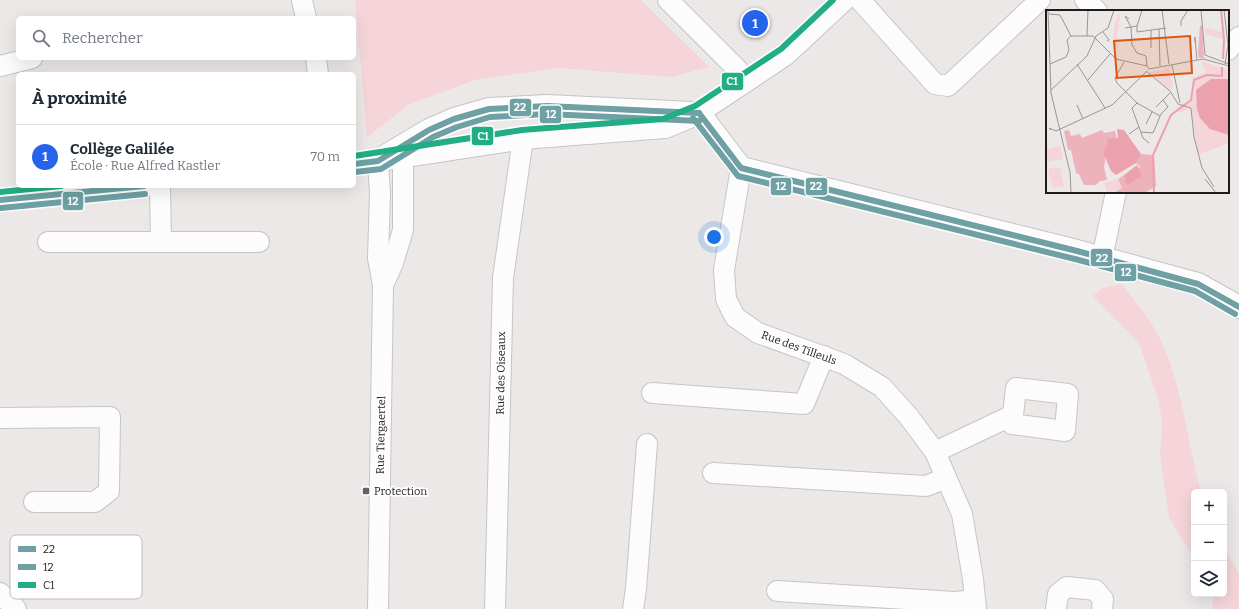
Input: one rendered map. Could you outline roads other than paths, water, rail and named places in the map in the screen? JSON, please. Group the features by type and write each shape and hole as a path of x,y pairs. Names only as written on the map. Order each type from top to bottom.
{"main road":[{"path":"378,160 430,130 454,119 489,109 547,106 646,112 699,113"},
{"path":"356,164 523,138 665,128 699,113"},
{"path":"699,113 741,168 1102,258 1198,284 1239,307"},
{"path":"0,200 123,188"}],"street":[{"path":"302,0 306,16"},
{"path":"668,0 748,80"},
{"path":"699,113 786,55 845,0"},
{"path":"860,0 935,84 948,86 1040,0"},
{"path":"1086,0 1096,10"},
{"path":"1229,49 1239,37"},
{"path":"0,66 24,60"},
{"path":"316,60 318,72"},
{"name":"Rue des Oiseaux","path":"495,609 503,278 523,138"},
{"name":"Rue Tiergaertel","path":"383,285 393,263 403,230 403,157"},
{"name":"Rue Tiergaertel","path":"378,160 380,193 378,258 383,285 378,609"},
{"name":"Rue des Tilleuls","path":"741,168 724,270 726,299 735,317 758,333 844,364 882,387 909,416 935,452 962,514 975,604"},
{"path":"160,188 161,242"},
{"path":"1102,258 1116,193"},
{"path":"48,242 259,242"},
{"path":"652,393 804,404 824,356"},
{"path":"935,452 1013,415"},
{"path":"0,418 110,417 109,490 95,502 34,502"},
{"path":"633,609 636,588 647,444"},
{"path":"713,473 926,486 946,478"},
{"path":"1056,609 1058,594 1067,587 1095,590 1103,600 1102,609"},
{"path":"777,591 975,604"},
{"path":"0,593 16,609"}],"place":[{"name":"Collège Galilée","path":"755,23"},
{"name":"Protection","path":"366,491"}]}
